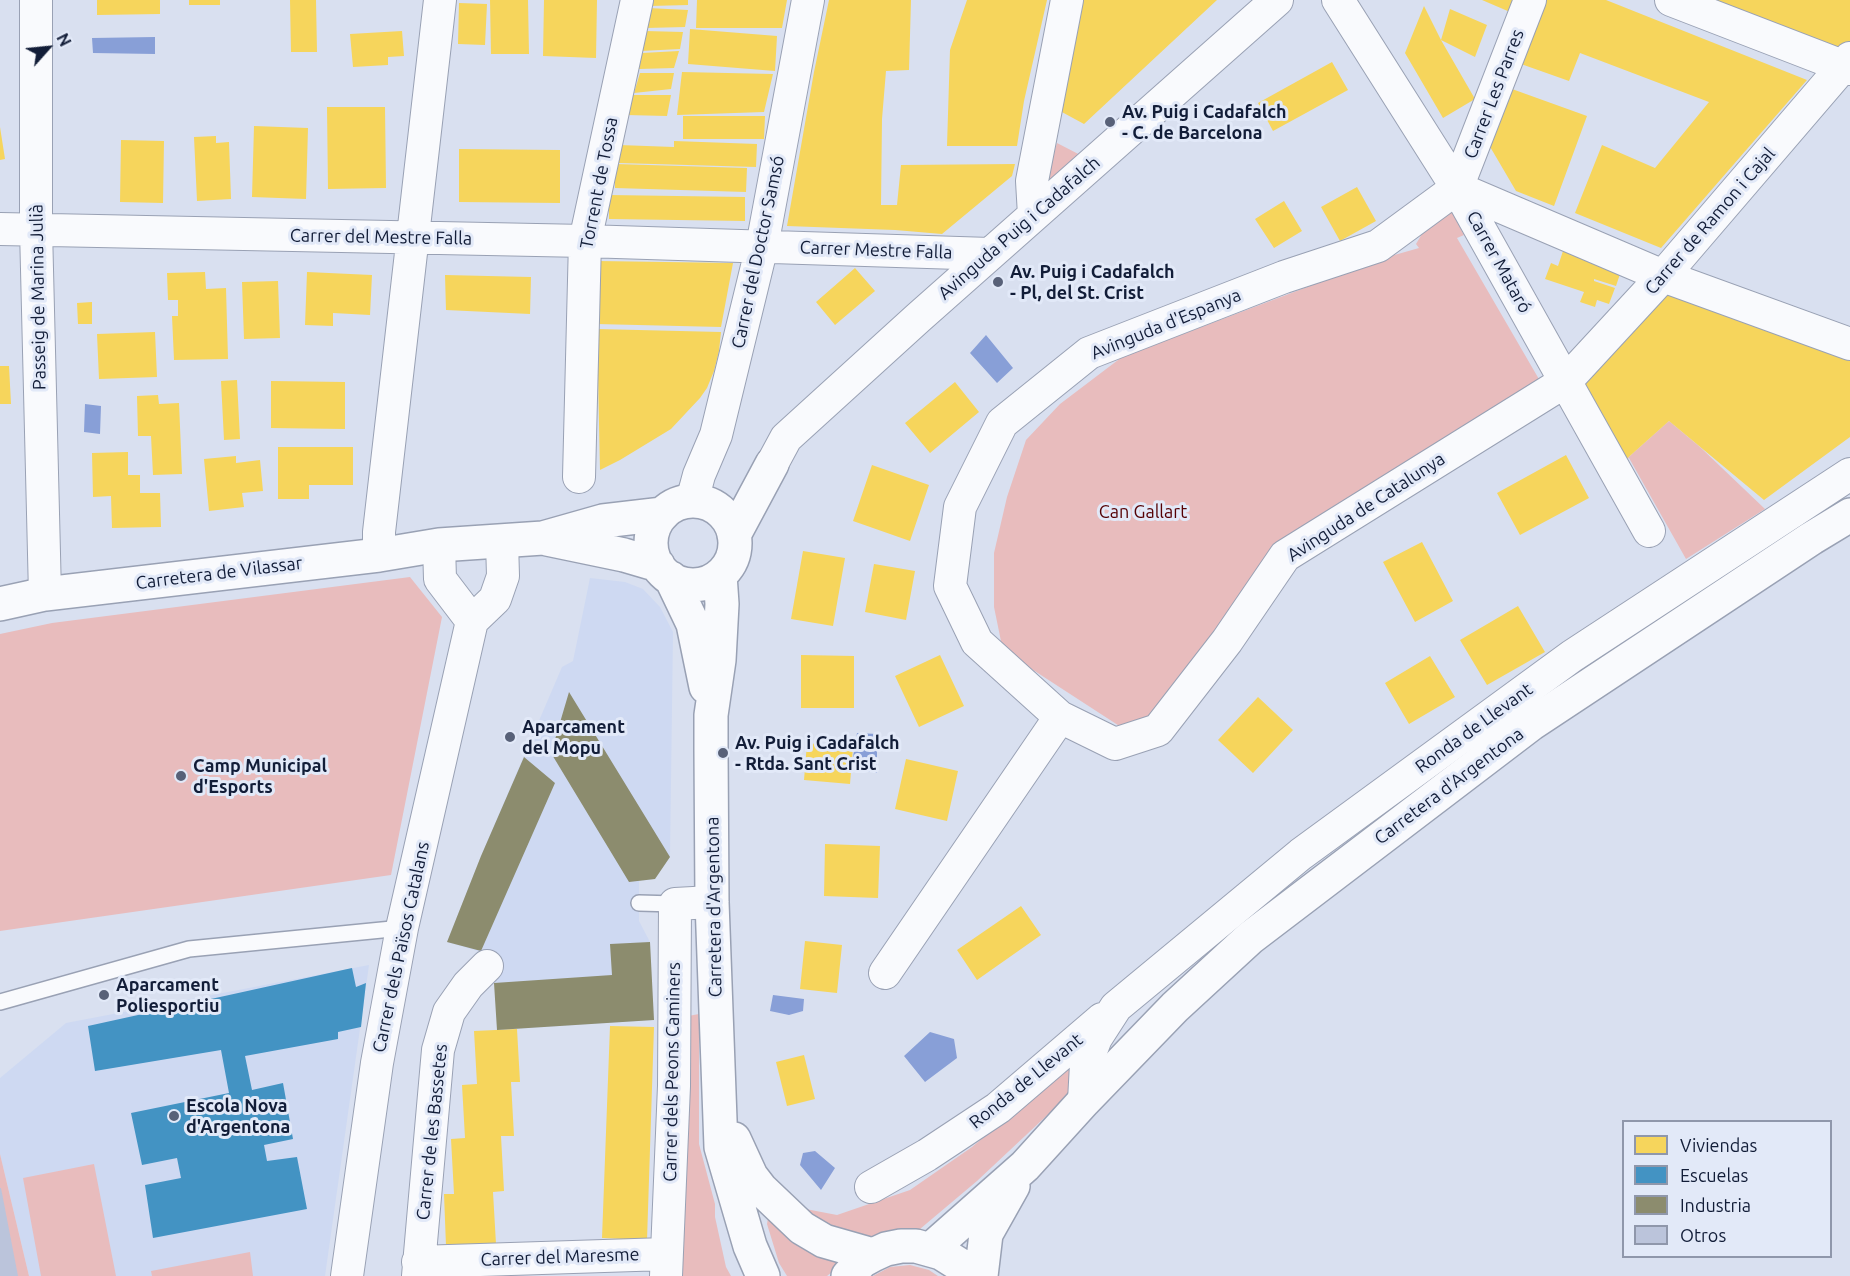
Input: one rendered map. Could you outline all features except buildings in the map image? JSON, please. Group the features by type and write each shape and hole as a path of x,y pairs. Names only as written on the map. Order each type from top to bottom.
{"street":[{"name":"Passeig de Marina Julià","path":"36,0 36,229 45,594"},
{"path":"379,555 379,532 440,0"},
{"name":"Torrent de Tossa","path":"579,477 585,241 637,0"},
{"name":"Carrer del Doctor Samsó","path":"700,502 699,475 716,435 762,246 808,0"},
{"path":"1034,215 1032,181 1067,0"},
{"name":"Avinguda Puig i Cadafalch","path":"772,464 786,438 1277,0"},
{"name":"Carrer Mataró","path":"1338,0 1457,188 1649,531"},
{"name":"Carrer Les Parres","path":"1457,188 1530,0"},
{"path":"1671,0 1847,64"},
{"name":"Carrer de Ramon i Cajal","path":"1566,381 1663,276 1847,64"},
{"path":"1457,188 1663,276 1850,344"},
{"name":"Avinguda d'Espanya","path":"1060,717 977,642 950,585 960,507 1002,423 1089,353 1284,277 1378,246 1457,188"},
{"name":"Carrer del Mestre Falla","path":"0,229 762,246"},
{"name":"Carrer Mestre Falla","path":"762,246 990,254"},
{"name":"Avinguda de Catalunya","path":"1060,717 1115,744 1158,730 1227,641 1285,556 1566,381"},
{"path":"664,572 654,557 652,539 663,514 676,505 700,502 772,464"},
{"path":"734,535 772,464"},
{"name":"Ronda de Llevant","path":"871,1187 927,1155 998,1108 1301,854 1572,656 1850,474"},
{"path":"543,538 624,555 664,572 678,582 695,585 720,575 730,561 734,544 734,535 724,516 716,508 700,502"},
{"path":"502,541 503,576 495,598 472,621 440,579 440,545 543,538 603,521 663,514"},
{"name":"Carretera d'Argentona","path":"1025,1166 1175,1007 1250,938 1531,724 1850,515"},
{"name":"Carretera de Vilassar","path":"0,604 45,594 379,555 440,545"},
{"name":"Carretera d'Argentona","path":"664,572 693,624 711,715"},
{"name":"Carretera d'Argentona","path":"720,575 722,603 720,649 711,715 712,902 721,1147 750,1246 763,1276"},
{"name":"Carrer dels Països Catalans","path":"347,1276 377,1063 402,928 472,621"},
{"path":"885,973 1060,717"},
{"path":"675,904 712,902"},
{"name":"Carrer dels Peons Caminers","path":"666,1265 674,1086 675,904"},
{"name":"Carrer de les Bassetes","path":"418,1269 438,1050 449,1012 468,985 487,966"},
{"name":"Ronda de Llevant","path":"1084,1101 1086,1064 1096,1038 1116,1007"},
{"name":"Carretera d'Argentona","path":"719,1098 751,1176 768,1197 802,1228 824,1241 873,1255"},
{"path":"931,1249 1025,1166"},
{"path":"981,1276 986,1234 1025,1166"},
{"path":"848,1276 862,1261 886,1249 901,1246 931,1249 951,1258 969,1276"},
{"name":"Carrer del Maresme","path":"418,1269 666,1265"}],"lane":[{"path":"639,903 675,904"},
{"path":"0,1002 189,950 402,928"}],"shaded area":[{"path":"590,578 625,582 643,589 660,607 673,632 670,857 655,879 639,881 639,921 650,942 654,1020 497,1030 495,977 481,952 447,942 481,856 562,667 573,661"},
{"name":"Escola Nova d'Argentona","path":"369,965 325,1276 29,1276 0,1154 0,1078 66,1023"}],"green space":[{"path":"1057,143 1090,160 1037,207"},
{"name":"Can Gallart","path":"1446,200 1464,235 1457,238 1547,393 1279,546 1158,730 1127,731 1027,666 1002,646 994,607 994,553 1007,497 1026,440 1060,404 1122,357 1384,258 1419,248 1416,244 1436,210"},
{"path":"1669,421 1765,509 1686,559 1629,458 1622,463"},
{"name":"Camp Municipal d'Esports","path":"410,577 442,617 391,875 0,931 0,634 52,623"},
{"path":"699,1014 699,1144 715,1204 715,1217 726,1267 731,1276 682,1276 688,1016"},
{"path":"1080,1057 1073,1091 977,1181 920,1229 885,1235 873,1243 833,1236 790,1206 837,1215 910,1190 972,1147"},
{"path":"0,1154 29,1276 0,1276"},
{"path":"94,1164 116,1276 41,1276 23,1178"},
{"path":"769,1213 850,1257 827,1276 787,1276 779,1263 767,1224"},
{"path":"250,1252 253,1276 152,1276 151,1271"},
{"path":"910,1265 929,1270 938,1276 873,1276 890,1267"}],"water":[{"path":"155,37 155,54 93,53 92,38"},
{"path":"986,335 1013,368 997,383 970,353"},
{"path":"85,404 101,406 100,434 84,432"},
{"path":"857,733 877,734 877,773 851,769"},
{"path":"773,995 804,999 803,1011 789,1015 770,1011"},
{"path":"930,1032 954,1039 957,1058 925,1082 904,1056"},
{"path":"815,1151 835,1168 821,1190 800,1165 803,1153"}],"place":[{"name":"Av. Puig i Cadafalch - C. de Barcelona","path":"1110,122"},
{"name":"Av. Puig i Cadafalch - Pl, del St. Crist","path":"998,282"},
{"name":"Aparcament del Mopu","path":"510,737"},
{"name":"Av. Puig i Cadafalch - Rtda. Sant Crist","path":"723,753"},
{"name":"Camp Municipal d'Esports","path":"181,776"},
{"name":"Aparcament Poliesportiu","path":"104,995"},
{"name":"Escola Nova d'Argentona","path":"174,1116"}]}
